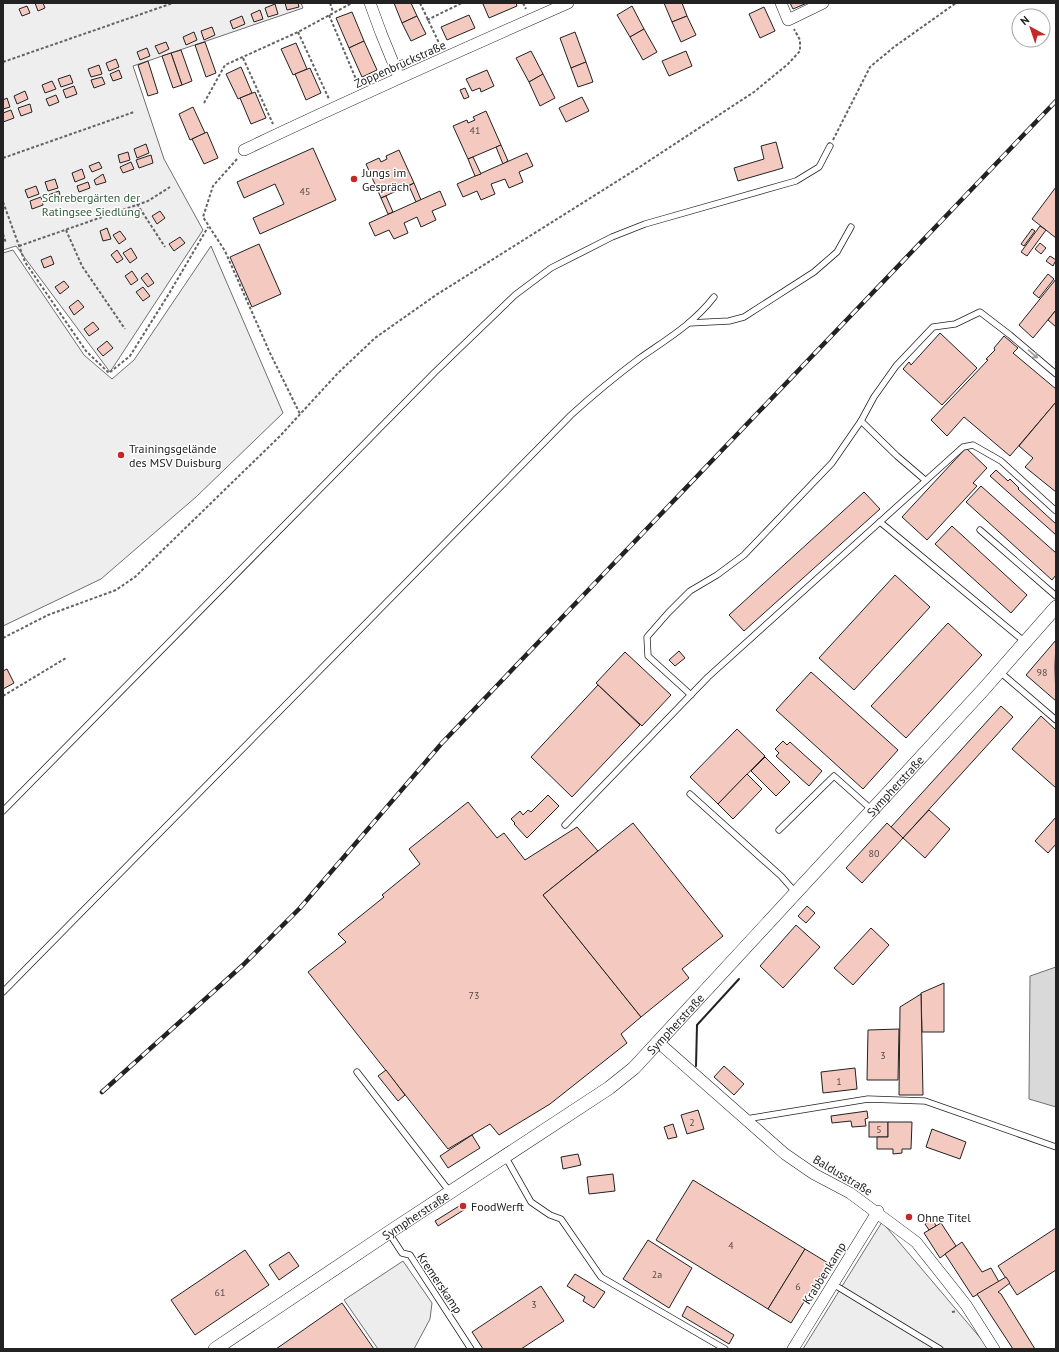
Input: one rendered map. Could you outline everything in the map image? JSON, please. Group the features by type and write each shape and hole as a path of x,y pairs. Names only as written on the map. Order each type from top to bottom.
{"street":[{"path":"370,3 399,77"},
{"name":"Zoppenbrückstraße","path":"244,150 399,77 446,58 568,3"},
{"path":"781,3 788,20 822,3"},
{"name":"Sympherstraße","path":"215,1349 388,1232 609,1088 634,1068 872,810 1056,607"},
{"name":"Baldusstraße","path":"658,1042 785,1154 814,1174 850,1193 878,1212 916,1242 966,1305 994,1349"},
{"name":"Krabbenkamp","path":"793,1349 878,1212"}],"lane":[{"path":"3,811 430,377 514,295 551,268 618,235 645,224 796,181 819,167 830,146"},
{"path":"689,323 730,321 744,317 814,272 837,252 851,227"},
{"path":"3,992 571,415 589,398 701,314 714,297"},
{"path":"691,695 648,656 647,637 690,591 717,575 744,554 832,463 861,421 874,397 896,366 933,327 955,324 980,312 1056,374"},
{"path":"861,421 897,456 925,480"},
{"path":"564,825 691,695 755,633 837,562 925,480 963,447 973,445 1001,461 1056,511"},
{"path":"880,522 1025,642"},
{"path":"980,530 1056,596"},
{"path":"999,671 1056,720"},
{"path":"779,830 834,776 872,810"},
{"path":"690,794 781,876 796,893"},
{"path":"357,1072 450,1192"},
{"path":"745,1119 868,1099 925,1101 1056,1147"},
{"path":"505,1156 531,1202 550,1215 561,1220 601,1277 725,1349"},
{"name":"Kremerskamp","path":"388,1232 402,1253 410,1255 470,1349"},
{"path":"833,1284 940,1349"}],"path":[{"path":"3,62 173,3"},
{"path":"330,3 333,12"},
{"path":"204,103 225,65 298,32 328,14 352,3"},
{"path":"420,3 446,58"},
{"path":"427,20 462,3"},
{"path":"830,146 870,67 894,47 956,3"},
{"path":"328,14 362,95"},
{"path":"3,638 48,615 116,590 135,577 280,436 338,373 375,338 436,295 635,170 754,92 788,64 800,51 800,40 788,20"},
{"path":"298,32 332,108"},
{"path":"243,58 278,134"},
{"path":"3,158 134,112"},
{"path":"244,150 213,186 203,217 208,227 225,251 270,353 300,414"},
{"path":"18,246 148,201 170,187"},
{"path":"3,202 25,262 61,317 86,351 109,373 130,356 208,227"},
{"path":"137,204 164,247"},
{"path":"66,230 82,266 124,328"},
{"path":"3,234 6,243"},
{"path":"3,696 66,658"}],"green space":[{"name":"Schrebergärten der Ratingsee Siedlung","path":"3,3 301,3 303,8 133,66 164,159 203,230 110,372 16,246 3,250"},
{"name":"Trainingsgelände des MSV Duisburg","path":"211,246 283,413 196,497 101,579 3,626 3,253 13,250 84,355 112,379 134,360"}],"shaded area":[{"path":"1056,967 1056,1107 1029,1099 1030,976"},
{"path":"882,1222 988,1347 988,1349 803,1349"},
{"path":"403,1261 432,1303 430,1319 414,1349 378,1349 344,1300"}],"building":[{"path":"35,3 43,3 45,8 38,11"},
{"path":"285,3 298,3 299,7 287,10"},
{"path":"394,3 411,3 417,16 402,23"},
{"path":"516,3 517,6 489,18 483,4"},
{"path":"664,3 682,3 687,16 672,22"},
{"path":"790,3 807,3 793,9"},
{"path":"275,4 278,14 268,17 265,8"},
{"path":"27,6 30,13 22,16 19,9"},
{"path":"632,6 644,29 630,37 617,15"},
{"path":"764,7 775,31 760,38 749,14"},
{"path":"260,10 263,19 254,22 251,14"},
{"path":"352,12 364,41 349,48 336,18"},
{"path":"469,15 475,28 447,40 441,27"},
{"path":"242,16 245,24 233,29 230,21"},
{"path":"417,16 426,34 411,41 402,23"},
{"path":"687,16 696,35 681,42 672,22"},
{"path":"212,27 215,35 204,40 201,31"},
{"path":"644,29 657,52 643,60 630,37"},
{"path":"194,32 197,40 186,45 183,37"},
{"path":"575,32 586,62 571,68 560,38"},
{"path":"364,41 377,70 362,77 349,48"},
{"path":"166,42 169,49 159,54 155,46"},
{"path":"205,42 216,73 206,77 195,45"},
{"path":"296,43 307,69 293,75 281,49"},
{"path":"147,48 150,56 140,60 137,52"},
{"path":"181,50 192,81 182,85 171,53"},
{"path":"531,51 543,74 529,82 516,58"},
{"path":"686,51 692,66 669,76 662,61"},
{"path":"171,53 182,85 173,88 162,56"},
{"path":"116,59 119,67 109,71 106,63"},
{"path":"148,61 158,93 148,96 138,65"},
{"path":"586,62 593,82 578,87 571,68"},
{"path":"99,65 102,74 91,77 88,69"},
{"path":"241,67 252,93 238,99 226,74"},
{"path":"310,68 321,93 306,100 295,74"},
{"path":"119,70 122,78 113,81 110,74"},
{"path":"487,70 494,86 481,92 480,88 472,91 466,79"},
{"path":"543,74 555,98 540,106 529,82"},
{"path":"70,75 73,83 61,87 58,79"},
{"path":"102,77 105,84 94,88 91,80"},
{"path":"52,81 56,89 45,93 42,85"},
{"path":"74,86 77,94 66,98 63,90"},
{"path":"465,88 469,97 464,99 460,90"},
{"path":"25,91 28,99 17,104 14,96"},
{"path":"255,92 266,118 251,124 240,98"},
{"path":"56,95 59,102 49,106 46,99"},
{"path":"582,97 589,111 566,122 559,108"},
{"path":"7,98 10,107 3,109 3,100"},
{"path":"30,104 32,112 21,116 18,108"},
{"path":"193,107 205,133 190,140 179,114"},
{"path":"11,110 14,118 3,122 3,113"},
{"path":"486,111 501,145 468,159 453,126 467,120 468,123 475,120 473,117"},
{"path":"207,132 218,158 204,164 192,139"},
{"path":"776,142 783,168 738,181 734,168 764,159 761,146"},
{"path":"146,144 149,153 137,158 134,149"},
{"path":"501,145 508,161 503,164 496,147"},
{"path":"313,148 336,200 260,234 253,218 284,204 275,184 244,198 237,182"},
{"path":"399,150 414,183 381,198 366,164 379,158 381,162 387,159 386,156"},
{"path":"128,152 130,160 120,163 118,155"},
{"path":"527,153 533,166 519,172 523,182 509,188 505,179 491,184 495,194 481,200 477,191 463,197 457,184"},
{"path":"151,155 153,163 139,168 136,160"},
{"path":"473,157 481,174 475,176 468,159"},
{"path":"99,162 102,168 92,172 89,166"},
{"path":"131,162 134,169 123,173 120,167"},
{"path":"82,169 85,178 75,182 72,173"},
{"path":"103,174 106,182 96,185 94,180"},
{"path":"55,179 58,188 48,191 45,182"},
{"path":"88,182 90,188 79,192 77,186"},
{"path":"414,183 421,200 416,202 409,186"},
{"path":"36,186 39,194 28,198 25,190"},
{"path":"1056,187 1056,238 1032,219"},
{"path":"59,191 61,199 50,202 48,195"},
{"path":"440,191 446,205 432,211 436,220 421,227 417,217 404,223 408,233 394,239 389,230 375,236 369,223"},
{"path":"386,196 393,212 388,214 381,198"},
{"path":"41,197 43,205 32,209 30,201"},
{"path":"160,211 165,218 157,224 152,216"},
{"path":"1040,226 1046,230 1027,256 1021,252"},
{"path":"107,228 111,239 103,241 100,231"},
{"path":"1032,229 1035,231 1024,246 1021,244"},
{"path":"120,231 126,239 119,244 113,235"},
{"path":"180,237 185,243 174,251 169,244"},
{"path":"1040,243 1046,248 1041,254 1035,249"},
{"path":"259,244 281,294 252,307 230,257"},
{"path":"131,248 137,258 130,263 123,253"},
{"path":"117,250 123,259 117,263 111,255"},
{"path":"51,256 54,264 44,268 41,260"},
{"path":"1050,256 1056,260 1053,266 1046,261"},
{"path":"132,271 138,280 131,285 125,276"},
{"path":"147,273 154,283 148,287 141,278"},
{"path":"1048,274 1054,279 1039,298 1033,293"},
{"path":"1056,279 1056,310 1033,338 1019,325"},
{"path":"64,281 69,287 60,294 55,287"},
{"path":"143,287 150,296 143,301 136,292"},
{"path":"78,300 84,307 74,315 69,307"},
{"path":"1056,310 1056,327 1048,320"},
{"path":"93,322 99,329 89,336 84,329"},
{"path":"940,333 977,368 942,405 903,369 909,362 911,365"},
{"path":"1004,336 1018,348 1013,353 1056,389 1056,402 1010,456 964,417 947,436 931,420 988,360 986,359 995,350 994,348"},
{"path":"107,341 113,348 103,356 97,349"},
{"path":"1056,402 1056,492 1025,467 1033,458 1019,446"},
{"path":"966,448 987,468 973,483 977,486 927,540 902,517"},
{"path":"996,470 1008,481 1010,479 1019,488 1018,489 1056,524 1056,535 990,476"},
{"path":"981,486 1056,553 1056,575 1052,580 966,502"},
{"path":"864,492 880,509 744,631 729,615"},
{"path":"952,526 1027,595 1011,613 935,544"},
{"path":"895,575 930,607 854,690 819,658"},
{"path":"948,623 982,655 906,738 871,706"},
{"path":"1056,640 1055,667 1056,701 1026,675"},
{"path":"679,651 685,658 675,666 669,660"},
{"path":"625,652 671,695 642,726 596,683"},
{"path":"7,669 14,683 3,689 3,671"},
{"path":"811,672 898,750 863,789 776,710"},
{"path":"598,685 640,725 572,797 531,757"},
{"path":"1001,706 1013,717 903,838 891,827"},
{"path":"1041,716 1056,730 1056,788 1012,749"},
{"path":"737,729 765,756 718,804 690,777"},
{"path":"783,741 787,745 790,742 822,771 809,786 776,756 779,753 775,749"},
{"path":"765,757 790,782 776,796 751,771"},
{"path":"747,774 762,789 733,819 718,804"},
{"path":"548,795 559,806 527,838 511,819 520,811 523,815 528,810 531,812"},
{"path":"468,802 497,838 504,833 525,860 577,827 598,851 543,895 641,1017 621,1034 627,1043 550,1104 499,1135 490,1124 448,1149 308,972 346,942 338,934 384,897 382,895 420,864 409,849"},
{"path":"929,810 950,829 925,858 903,838"},
{"path":"1056,817 1056,844 1048,853 1035,841"},
{"path":"633,823 723,936 682,969 689,978 641,1017 543,895"},
{"path":"887,823 903,838 862,883 846,868"},
{"path":"807,906 815,913 806,923 798,916"},
{"path":"796,925 820,947 783,988 760,966"},
{"path":"871,928 889,945 853,985 834,968"},
{"path":"944,983 944,1032 922,1032 921,993"},
{"path":"921,994 923,1095 899,1095 900,1007"},
{"path":"899,1029 898,1080 867,1080 868,1030"},
{"path":"724,1066 744,1084 734,1095 714,1077"},
{"path":"855,1068 857,1089 823,1093 821,1072"},
{"path":"386,1070 405,1095 398,1101 378,1076"},
{"path":"698,1110 704,1129 687,1134 681,1115"},
{"path":"867,1111 868,1118 865,1119 866,1126 852,1127 851,1121 832,1123 831,1116"},
{"path":"869,1122 888,1122 888,1137 869,1137"},
{"path":"888,1122 912,1122 911,1149 902,1149 902,1153 893,1154 893,1149 877,1149 877,1137 888,1137"},
{"path":"673,1124 677,1137 668,1139 664,1127"},
{"path":"932,1129 966,1142 960,1159 926,1147"},
{"path":"472,1135 480,1148 448,1168 440,1156"},
{"path":"578,1154 581,1165 563,1169 561,1157"},
{"path":"613,1174 615,1191 589,1194 587,1177"},
{"path":"693,1180 805,1249 768,1309 656,1240"},
{"path":"464,1203 467,1208 438,1226 435,1221"},
{"path":"933,1220 936,1226 929,1230 925,1224"},
{"path":"941,1223 956,1246 940,1258 924,1233"},
{"path":"1056,1228 1056,1270 1017,1295 998,1266"},
{"path":"648,1240 692,1268 669,1308 623,1279"},
{"path":"962,1242 982,1272 991,1268 999,1282 973,1297 945,1254"},
{"path":"805,1249 828,1263 791,1323 768,1309"},
{"path":"245,1250 269,1285 195,1335 171,1300"},
{"path":"289,1252 299,1266 279,1280 269,1265"},
{"path":"575,1274 605,1292 594,1308 583,1301 585,1297 567,1286"},
{"path":"1006,1277 1010,1283 998,1292 1001,1294 1035,1349 1013,1349 977,1294"},
{"path":"541,1286 564,1321 521,1349 483,1349 472,1332"},
{"path":"342,1303 374,1349 276,1349"},
{"path":"687,1306 734,1335 729,1344 682,1316"}],"railway":[{"path":"102,1092 243,965 300,908 442,743 1056,101"}],"wall":[{"path":"696,1066 697,1025 739,979"}],"place":[{"name":"Jungs im Gespräch","path":"354,179"},
{"name":"Trainingsgelände des MSV Duisburg","path":"121,455"},
{"name":"FoodWerft","path":"463,1206"},
{"name":"Ohne Titel","path":"909,1217"}]}
